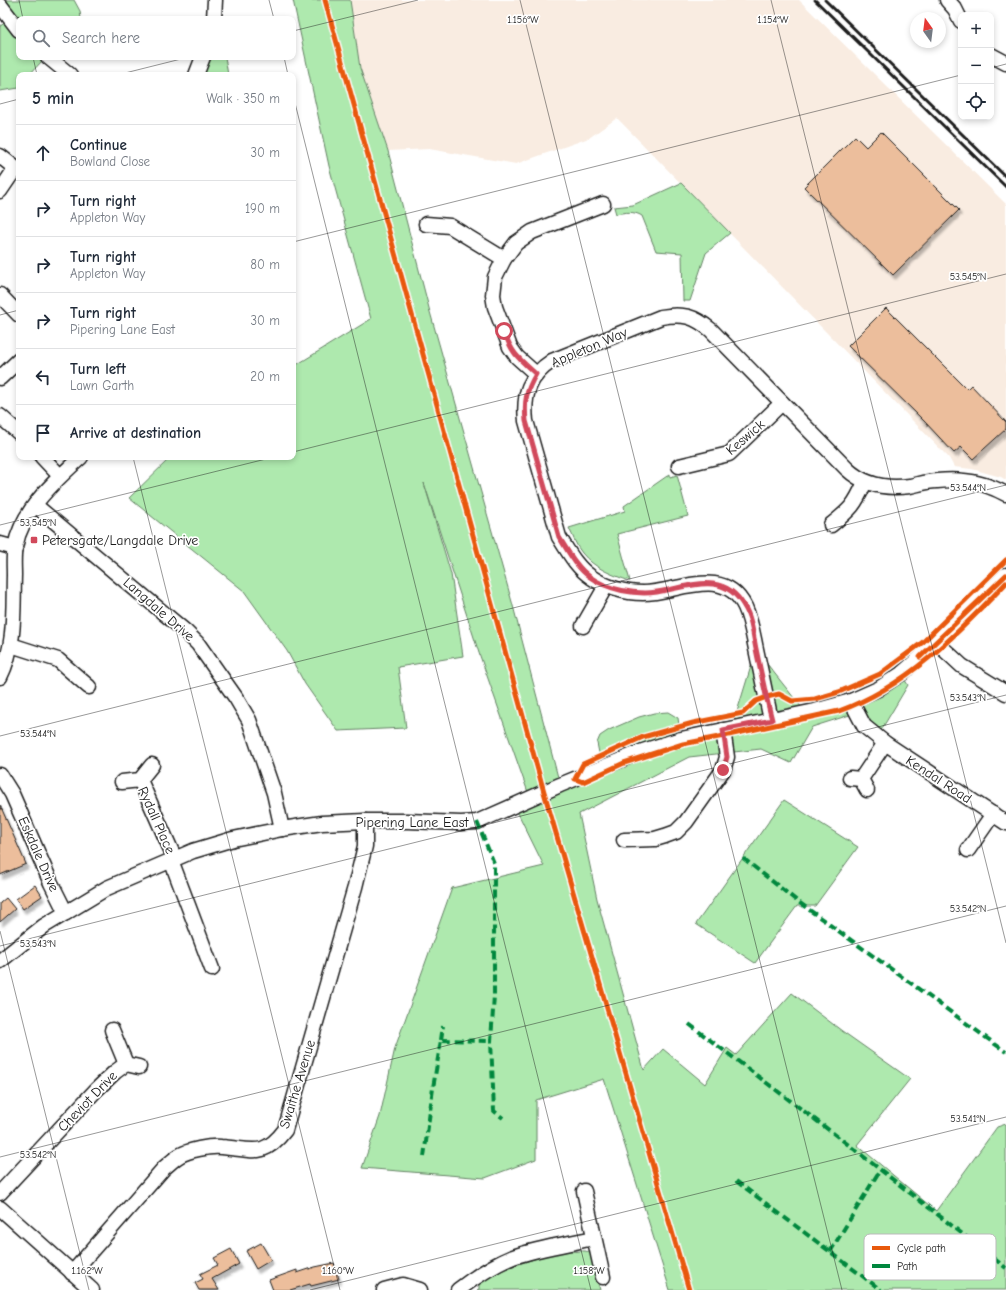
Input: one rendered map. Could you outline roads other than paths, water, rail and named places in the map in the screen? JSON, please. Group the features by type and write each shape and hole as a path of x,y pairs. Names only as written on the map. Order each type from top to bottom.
{"street":[{"path":"214,16 215,0"},
{"path":"946,0 955,9 958,15"},
{"path":"0,5 16,26"},
{"path":"994,57 1006,63"},
{"path":"52,60 66,72"},
{"path":"197,72 201,60"},
{"path":"0,156 16,169"},
{"path":"0,191 16,171"},
{"path":"536,374 517,357 510,347 492,295 495,277 504,258 516,243 532,232 603,204"},
{"path":"426,224 450,226 504,258"},
{"path":"0,295 16,312"},
{"name":"Appleton Way","path":"772,720 751,626 745,607 731,590 709,583 698,583 656,592 642,593 625,591 606,586 591,577 578,566 569,553 559,537 526,421 524,407 526,394 530,385 536,374 543,367 552,361 661,317 673,315 686,316 699,321 711,330 851,472 865,482 891,487 908,486 938,480 963,480 979,482 1006,494"},
{"path":"0,378 16,363"},
{"name":"Keswick","path":"679,466 729,454 782,403"},
{"path":"0,416 16,430"},
{"path":"45,460 60,476"},
{"path":"0,677 5,668 11,644 15,548 20,531 27,516 35,506 60,476 78,460"},
{"path":"831,525 848,512 854,504 865,482"},
{"name":"Langdale Drive","path":"35,506 179,626 198,644 236,698 249,720 274,793 282,829"},
{"path":"0,544 15,548"},
{"name":"Pipering Lane East","path":"0,961 44,926 107,888 193,851 282,829 322,823 421,821 461,824 477,822 643,751 681,739 815,711 850,701 878,689 901,674 1006,575"},
{"path":"582,626 606,586"},
{"path":"936,642 962,666 1006,693"},
{"path":"11,644 58,660 89,688"},
{"name":"Kendal Road","path":"850,701 864,726 885,743 1006,823"},
{"path":"624,840 655,839 676,832 686,822 723,770 727,757 723,730"},
{"path":"860,782 885,743"},
{"name":"Rydall Place","path":"122,782 140,780 152,765"},
{"name":"Eskdale Drive","path":"0,775 12,794 51,883 66,913"},
{"name":"Rydall Place","path":"140,780 173,860 212,969"},
{"path":"966,853 993,814"},
{"name":"Swaithe Avenue","path":"72,1273 164,1168 179,1156 198,1149 220,1146 245,1150 264,1149 276,1141 285,1130 355,887 365,846 365,821"},
{"name":"Cheviot Drive","path":"0,1194 96,1090 115,1072 133,1065 112,1030"},
{"path":"584,1191 603,1276"},
{"path":"0,1208 92,1290"},
{"path":"458,1290 488,1269 513,1258 532,1252 594,1238"},
{"path":"384,1290 403,1285 420,1290"}],"railway":[{"path":"815,0 1006,187"},
{"path":"825,0 1006,177"}],"place":[{"name":"Petersgate/Langdale Drive","path":"34,540"}]}
